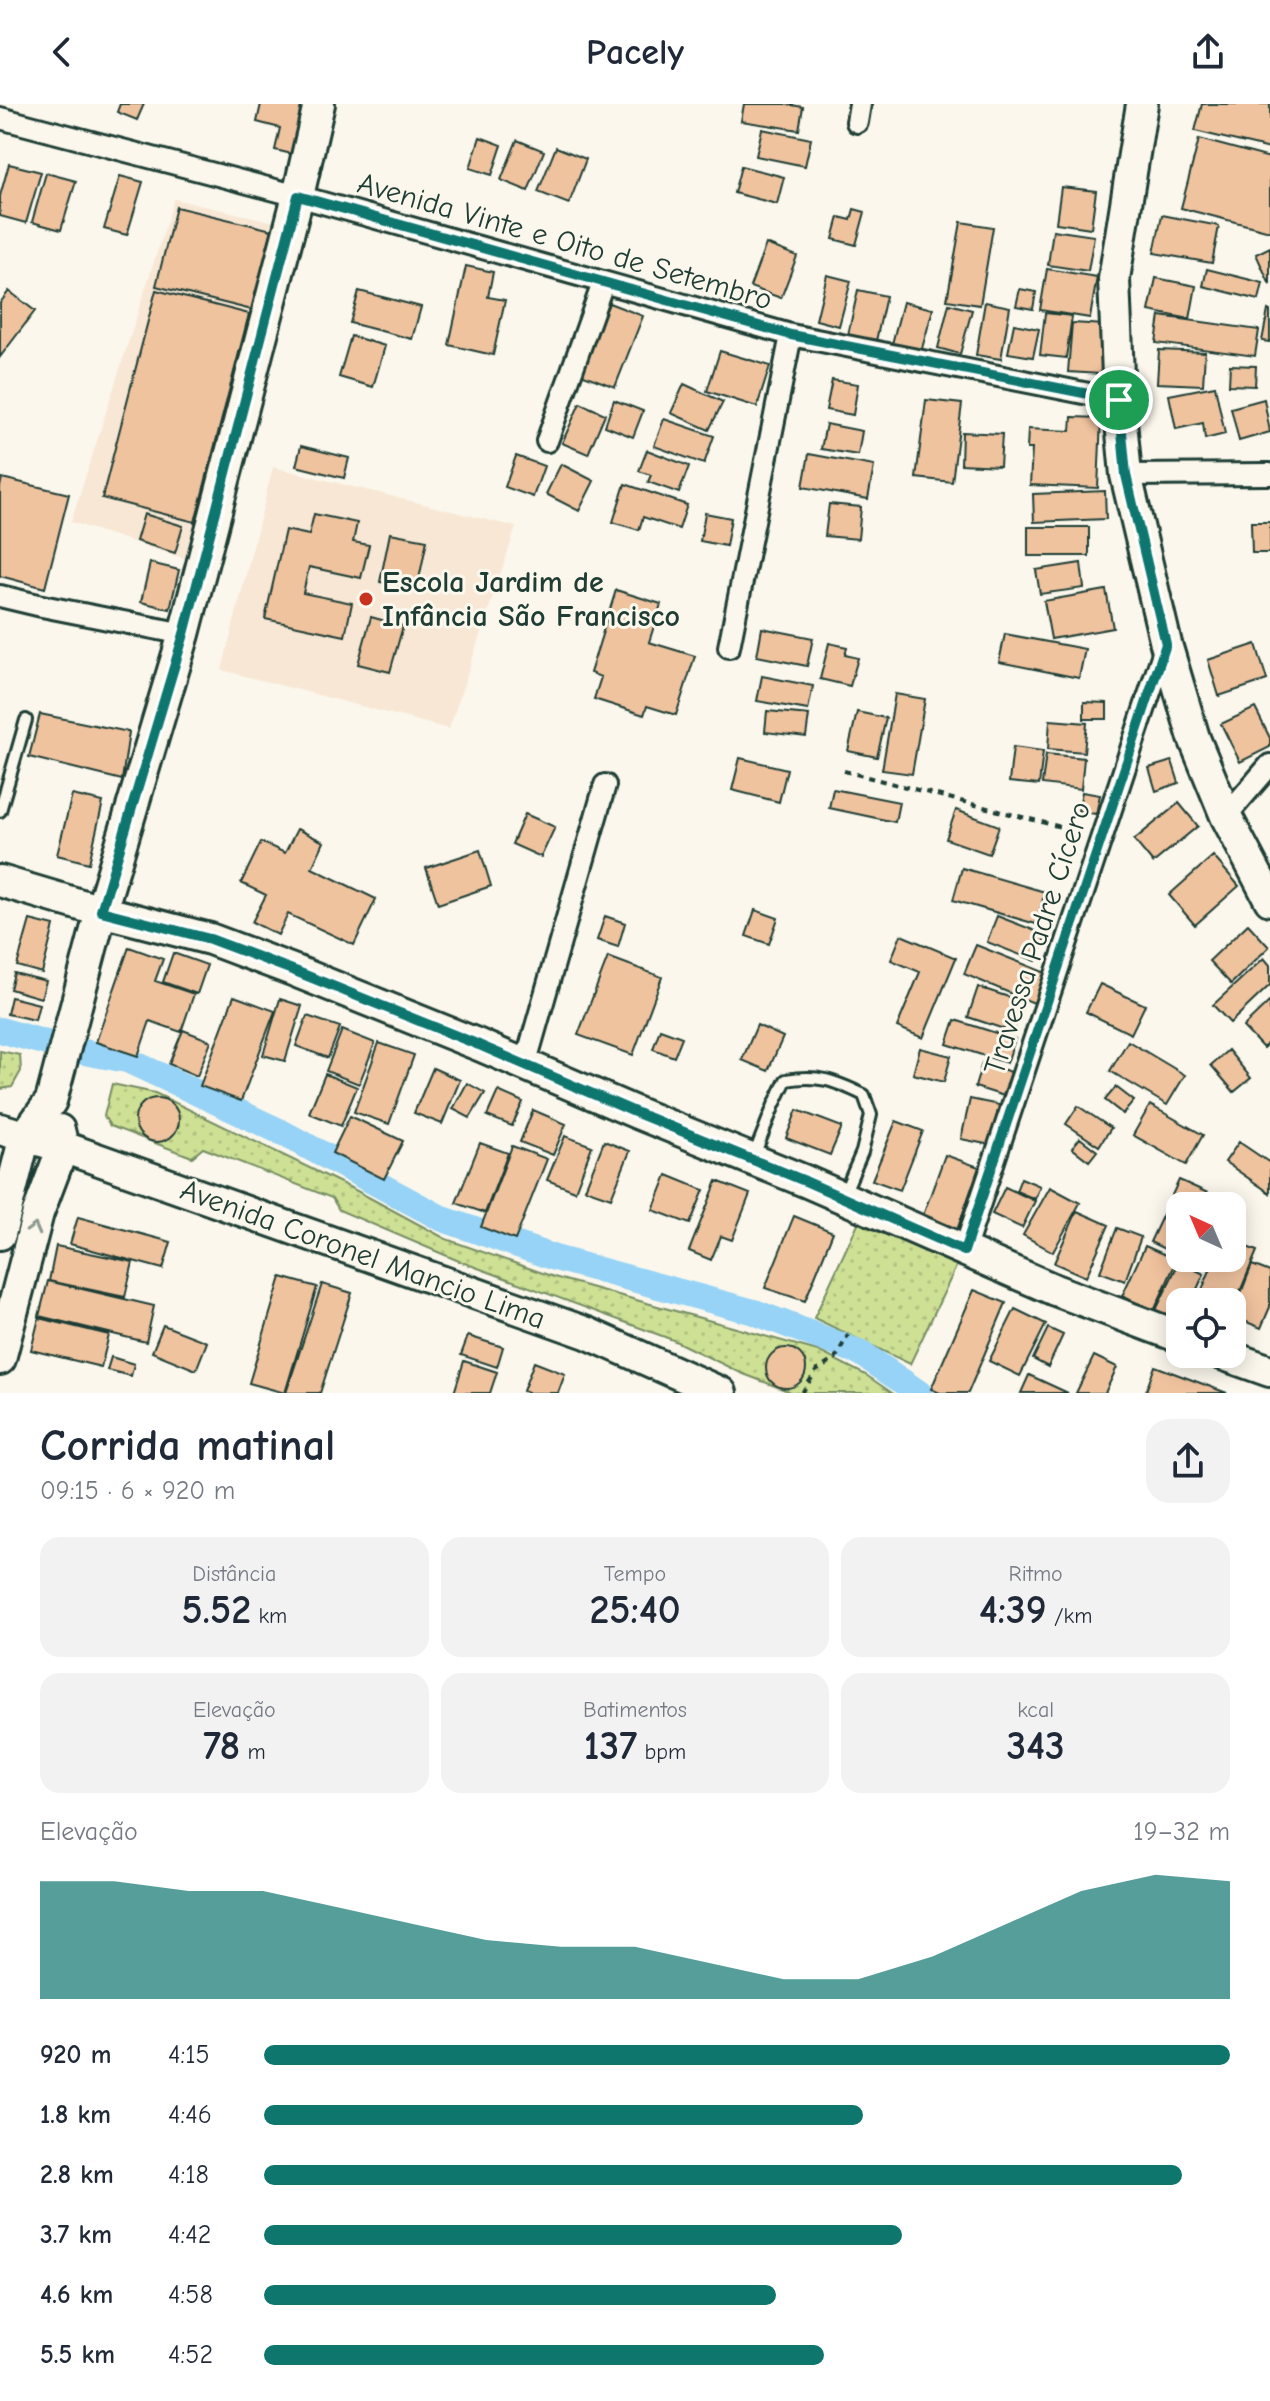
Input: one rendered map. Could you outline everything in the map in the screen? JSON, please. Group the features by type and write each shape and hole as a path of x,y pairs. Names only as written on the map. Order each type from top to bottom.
{"street":[{"path":"0,1359 38,1213 63,1147 51,1101 101,911 184,634 319,104"},
{"path":"1142,104 1114,279 1119,400 1126,475 1166,644 1194,738 1226,816 1270,900"},
{"name":"Avenida Vinte e Oito de Setembro","path":"0,118 298,196 791,335 1119,400"},
{"path":"547,441 603,283"},
{"path":"729,647 791,335"},
{"path":"1126,475 1270,474"},
{"path":"0,596 184,634"},
{"name":"Travessa Padre Cícero","path":"964,1251 1166,644"},
{"path":"1226,816 1270,765"},
{"path":"525,1065 605,785"},
{"path":"0,881 210,939 310,977 753,1160 1055,1290 1166,1332"},
{"path":"0,1234 12,1132 51,1101"},
{"name":"Avenida Coronel Mancio Lima","path":"12,1132 63,1147 587,1333 721,1393"},
{"path":"1246,1362 1270,1371"}],"lane":[{"path":"0,811 26,720"},
{"path":"753,1160 786,1080 807,1076 839,1083 864,1095 871,1115 862,1152 842,1198"}],"path":[{"path":"844,771 1102,838"},
{"path":"802,1393 816,1371 835,1359 848,1335"}],"shaded area":[{"path":"174,199 275,222 189,560 71,522"},
{"name":"Escola Jardim de Infância São Francisco","path":"273,467 516,527 449,729 222,670"}],"green space":[{"path":"0,1051 20,1055 21,1071 12,1087 0,1089"},
{"path":"112,1084 155,1093 357,1191 446,1239 554,1277 818,1351 866,1375 892,1393 793,1393 741,1373 673,1340 459,1261 339,1210 332,1198 203,1148 192,1157 110,1126 104,1116"},
{"path":"859,1221 957,1265 910,1364 814,1318"}],"water":[{"path":"0,1023 53,1035 50,1051 0,1041"}],"building":[{"path":"120,104 144,104 137,120 117,112"},
{"path":"261,104 303,107 292,154 275,150 280,128 257,122"},
{"path":"744,104 803,107 799,130 741,121"},
{"path":"1202,104 1270,104 1270,149 1195,131"},
{"path":"762,129 811,139 805,166 756,156"},
{"path":"480,137 502,145 492,175 470,168"},
{"path":"1199,139 1270,158 1270,231 1181,208"},
{"path":"517,140 544,151 528,191 501,180"},
{"path":"556,147 586,159 569,204 538,192"},
{"path":"9,164 41,172 26,223 0,216 0,196"},
{"path":"741,166 784,177 777,204 734,193"},
{"path":"46,173 76,181 61,230 32,222"},
{"path":"120,176 143,182 127,235 104,229"},
{"path":"1061,187 1096,191 1091,228 1056,223"},
{"path":"176,207 272,230 252,310 156,286"},
{"path":"854,209 865,212 856,245 833,239 839,217 851,220"},
{"path":"1162,215 1219,226 1212,263 1154,253"},
{"path":"961,222 993,227 980,305 947,300"},
{"path":"1053,230 1094,236 1088,271 1048,265"},
{"path":"766,244 797,256 781,298 750,287"},
{"path":"1270,247 1270,285 1256,254"},
{"path":"466,266 493,272 488,297 505,300 493,355 449,345"},
{"path":"1047,269 1097,277 1090,318 1040,310"},
{"path":"1207,269 1263,283 1259,300 1203,286"},
{"path":"827,275 851,281 839,326 816,320"},
{"path":"1156,278 1196,286 1190,319 1149,311"},
{"path":"1020,289 1036,292 1033,309 1016,306"},
{"path":"156,290 249,314 195,522 102,498"},
{"path":"858,290 886,296 876,341 848,335"},
{"path":"9,291 35,311 0,357 0,303"},
{"path":"359,291 421,307 412,339 350,323"},
{"path":"903,302 933,309 921,352 892,344"},
{"path":"985,302 1010,307 1001,359 976,355"},
{"path":"609,303 643,316 615,387 581,374"},
{"path":"949,304 972,310 960,354 938,348"},
{"path":"1270,311 1270,342 1262,341"},
{"path":"1045,313 1072,316 1066,358 1040,355"},
{"path":"1160,316 1259,330 1255,356 1156,343"},
{"path":"1072,323 1105,325 1101,374 1068,372"},
{"path":"1014,324 1039,329 1033,357 1008,353"},
{"path":"351,336 385,346 373,387 339,377"},
{"path":"1159,350 1205,352 1203,385 1157,383"},
{"path":"720,351 770,366 757,407 707,391"},
{"path":"1230,365 1256,366 1255,386 1229,385"},
{"path":"832,380 858,384 853,415 826,410"},
{"path":"684,384 723,402 709,430 671,413"},
{"path":"1215,386 1225,434 1205,439 1203,423 1176,429 1169,395"},
{"path":"1264,399 1270,432 1239,441 1231,408"},
{"path":"614,400 643,411 633,437 605,426"},
{"path":"926,400 962,404 952,482 916,478"},
{"path":"580,403 605,414 588,454 562,443"},
{"path":"1072,417 1101,418 1098,488 1030,485 1032,449 1027,449 1028,429 1071,431"},
{"path":"664,419 714,436 704,464 654,446"},
{"path":"826,424 862,431 858,455 821,449"},
{"path":"962,432 1002,434 1000,466 961,464"},
{"path":"301,446 349,458 344,478 296,466"},
{"path":"647,450 689,466 679,493 648,482 651,475 639,471"},
{"path":"809,454 874,466 868,499 803,487"},
{"path":"516,456 544,466 533,497 505,487"},
{"path":"561,464 594,481 579,511 546,494"},
{"path":"2,478 69,494 45,588 0,576"},
{"path":"625,484 687,505 679,529 643,517 639,530 613,522"},
{"path":"1105,491 1106,519 1034,522 1033,494"},
{"path":"829,504 861,507 858,539 825,536"},
{"path":"705,513 731,518 726,546 700,541"},
{"path":"144,514 183,526 175,553 136,541"},
{"path":"314,514 357,523 353,542 369,545 361,578 309,567 303,593 352,603 345,636 265,619 285,530 309,535"},
{"path":"1251,522 1270,522 1270,553 1252,553"},
{"path":"1028,527 1089,527 1089,556 1028,556"},
{"path":"390,533 427,540 417,589 380,582"},
{"path":"150,563 179,570 170,609 141,602"},
{"path":"1081,563 1084,588 1040,594 1036,570"},
{"path":"616,590 661,604 649,642 695,656 676,715 647,706 644,715 594,699 601,677 590,673"},
{"path":"1106,590 1113,628 1051,639 1044,601"},
{"path":"371,617 403,626 390,672 358,664"},
{"path":"762,628 813,638 807,666 757,656"},
{"path":"1005,634 1085,649 1079,678 999,662"},
{"path":"829,643 847,647 845,655 858,658 850,686 820,679"},
{"path":"1256,644 1267,680 1219,696 1208,660"},
{"path":"762,676 813,686 808,710 757,701"},
{"path":"895,694 925,699 912,774 882,770"},
{"path":"1084,702 1107,703 1107,719 1084,719"},
{"path":"1255,708 1270,738 1270,747 1240,762 1221,724"},
{"path":"767,711 809,715 806,737 765,732"},
{"path":"857,712 886,718 877,757 848,751"},
{"path":"40,714 129,732 122,780 29,757"},
{"path":"1050,720 1087,723 1084,752 1048,749"},
{"path":"1013,747 1043,751 1039,785 1009,782"},
{"path":"1046,754 1084,758 1081,789 1042,784"},
{"path":"740,758 787,769 779,802 732,790"},
{"path":"1172,761 1179,783 1156,791 1149,768"},
{"path":"833,789 899,802 895,822 829,808"},
{"path":"1082,792 1100,795 1096,814 1078,811"},
{"path":"72,795 103,802 89,863 57,855"},
{"path":"1179,803 1198,826 1153,863 1134,840"},
{"path":"956,810 999,826 989,854 946,839"},
{"path":"525,814 555,827 541,857 512,844"},
{"path":"297,829 324,842 312,868 376,899 354,945 288,914 278,935 252,922 266,895 241,883 261,842 285,853"},
{"path":"480,850 491,886 438,904 426,868"},
{"path":"1213,856 1239,886 1195,925 1169,895"},
{"path":"962,868 1045,892 1036,924 953,900"},
{"path":"755,910 778,918 769,944 746,936"},
{"path":"605,916 625,923 618,947 597,940"},
{"path":"997,916 1046,935 1036,961 987,942"},
{"path":"30,920 54,926 42,973 17,966"},
{"path":"1248,924 1269,947 1231,984 1209,961"},
{"path":"901,935 956,958 923,1038 897,1027 920,972 891,960"},
{"path":"976,945 1046,973 1034,1003 964,974"},
{"path":"129,947 163,959 155,981 194,994 181,1032 150,1021 138,1056 96,1042"},
{"path":"173,953 207,965 197,994 163,982"},
{"path":"608,957 662,977 633,1055 578,1035"},
{"path":"1264,958 1270,965 1270,985 1230,1023 1213,1005"},
{"path":"14,973 46,981 41,998 10,989"},
{"path":"1100,984 1145,1005 1131,1034 1086,1012"},
{"path":"978,987 1024,1002 1013,1032 968,1017"},
{"path":"234,996 275,1011 241,1101 200,1086"},
{"path":"11,997 39,1004 35,1020 7,1014"},
{"path":"280,999 302,1006 285,1061 263,1055"},
{"path":"1270,1001 1270,1041 1263,1048 1243,1027"},
{"path":"307,1016 340,1027 328,1058 296,1046"},
{"path":"955,1020 1015,1039 1007,1063 947,1044"},
{"path":"757,1025 783,1037 768,1071 742,1060"},
{"path":"660,1029 682,1037 674,1057 653,1049"},
{"path":"183,1030 211,1041 197,1076 169,1064"},
{"path":"342,1030 375,1043 359,1084 326,1071"},
{"path":"1128,1041 1185,1075 1167,1105 1110,1071"},
{"path":"379,1043 414,1055 389,1124 354,1112"},
{"path":"920,1048 951,1056 944,1082 913,1074"},
{"path":"1228,1050 1251,1078 1234,1092 1211,1065"},
{"path":"982,1063 1011,1072 1004,1096 975,1087"},
{"path":"433,1068 460,1080 442,1124 414,1113"},
{"path":"325,1074 357,1087 341,1126 309,1113"},
{"path":"467,1083 485,1093 470,1118 453,1109"},
{"path":"1116,1087 1134,1101 1123,1114 1105,1100"},
{"path":"498,1091 523,1102 512,1126 487,1116"},
{"path":"157,1098 172,1105 179,1120 172,1135 157,1142 142,1135 135,1120 142,1105"},
{"path":"970,1099 999,1105 991,1145 961,1139"},
{"path":"1150,1105 1203,1135 1186,1165 1133,1135"},
{"path":"1078,1106 1111,1128 1099,1146 1066,1124"},
{"path":"533,1110 566,1124 553,1155 520,1142"},
{"path":"797,1110 842,1127 830,1155 786,1138"},
{"path":"350,1116 403,1141 384,1179 332,1153"},
{"path":"896,1121 923,1131 900,1190 872,1180"},
{"path":"565,1136 592,1146 575,1191 547,1180"},
{"path":"1080,1138 1097,1151 1089,1161 1072,1148"},
{"path":"604,1141 630,1151 611,1198 585,1189"},
{"path":"1239,1142 1270,1163 1270,1193 1225,1162"},
{"path":"480,1143 508,1153 485,1213 456,1203"},
{"path":"512,1146 547,1159 515,1240 481,1227"},
{"path":"945,1155 979,1167 956,1233 921,1221"},
{"path":"667,1175 704,1190 690,1224 653,1210"},
{"path":"1021,1178 1040,1186 1035,1199 1016,1191"},
{"path":"1179,1180 1206,1192 1173,1192"},
{"path":"717,1181 750,1194 732,1240 721,1236 711,1260 689,1251"},
{"path":"1005,1187 1035,1201 1022,1228 992,1214"},
{"path":"1050,1187 1080,1203 1053,1252 1023,1235"},
{"path":"1166,1208 1166,1250 1150,1242"},
{"path":"1077,1211 1109,1225 1086,1277 1054,1263"},
{"path":"794,1216 833,1232 805,1301 765,1288"},
{"path":"78,1217 171,1242 163,1269 70,1244"},
{"path":"1117,1228 1141,1237 1125,1281 1100,1272"},
{"path":"56,1246 133,1262 125,1297 49,1281"},
{"path":"1145,1246 1166,1255 1166,1272 1172,1272 1154,1311 1122,1296"},
{"path":"1246,1247 1257,1251 1242,1288 1203,1288 1209,1272 1246,1272"},
{"path":"1252,1265 1270,1272 1270,1307 1261,1328 1246,1322 1246,1288 1243,1288"},
{"path":"1174,1272 1204,1274 1198,1288 1167,1288"},
{"path":"281,1277 317,1287 285,1393 249,1383"},
{"path":"48,1281 154,1306 146,1342 39,1316"},
{"path":"322,1284 352,1293 320,1393 286,1393"},
{"path":"1166,1289 1166,1315 1156,1310"},
{"path":"974,1290 1006,1303 968,1393 940,1393 931,1389"},
{"path":"1015,1309 1046,1324 1020,1376 989,1361"},
{"path":"39,1318 109,1335 101,1367 31,1350"},
{"path":"163,1325 207,1342 196,1370 152,1352"},
{"path":"1048,1328 1063,1335 1048,1367 1033,1359"},
{"path":"468,1336 503,1347 497,1367 461,1355"},
{"path":"786,1348 800,1354 806,1368 800,1382 786,1388 772,1382 766,1368 772,1354"},
{"path":"1094,1356 1117,1367 1105,1393 1076,1393"},
{"path":"111,1357 134,1364 131,1376 107,1370"},
{"path":"464,1361 497,1372 490,1393 454,1393"},
{"path":"534,1362 565,1374 558,1393 523,1391"},
{"path":"1155,1366 1227,1393 1146,1391"},
{"path":"1029,1375 1068,1393 1021,1393"}],"waterway":[{"path":"0,1030 68,1049 127,1060 279,1131 443,1219 555,1258 754,1312 861,1353 919,1393"}],"place":[{"name":"Escola Jardim de Infância São Francisco","path":"366,599"}],"route":[{"path":"298,196 791,335 1119,400 1126,475 1166,644 964,1251 805,1181 295,971 210,939 101,911 184,634 298,196"}]}
